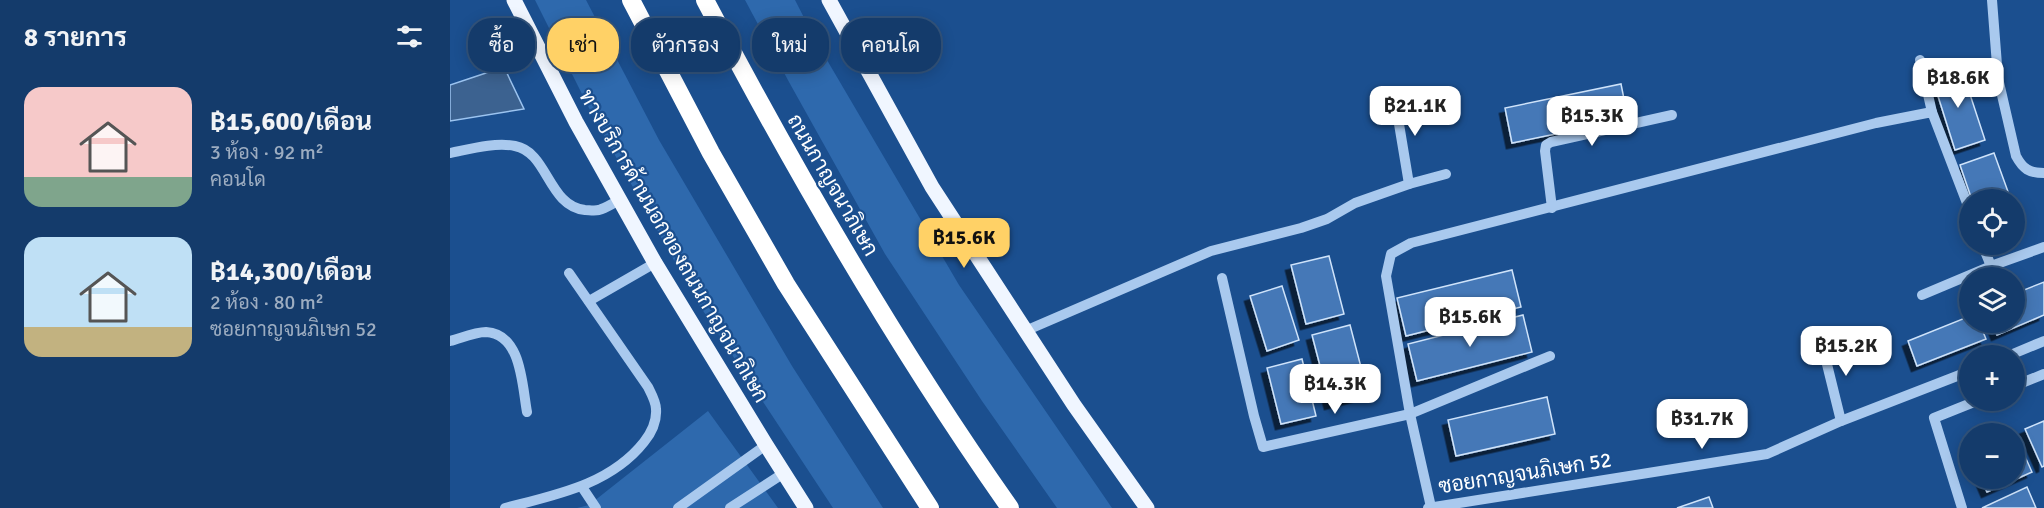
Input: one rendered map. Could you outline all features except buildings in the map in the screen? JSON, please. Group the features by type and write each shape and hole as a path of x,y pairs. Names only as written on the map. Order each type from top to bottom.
{"highway":[{"path":"631,0 711,153 786,284 930,508"},
{"name":"ถนนกาญจนาภิเษก","path":"705,0 748,82 849,260 964,442 1010,508"}],"main road":[{"name":"ทางบริการด้านนอกของถนนกาญจนาภิเษก","path":"514,0 576,122 655,263 806,508"},
{"path":"829,0 932,187 1074,405 1147,508"}],"street":[{"path":"1992,0 1998,78 2016,156 2022,167 2031,173 2044,173"},
{"path":"1920,60 1932,112 1962,189"},
{"path":"1394,94 1408,184"},
{"path":"1430,508 1410,414 1386,276 1392,254 1411,243 1876,123 1932,112"},
{"path":"1552,208 1546,145 1551,142 1672,116"},
{"path":"450,153 494,146 516,146 527,151 535,159 561,197 577,209 596,211 620,200"},
{"path":"1025,331 1211,251 1327,219 1355,203 1408,184 1446,174"},
{"path":"1922,295 1990,266 2044,247"},
{"path":"1986,255 1990,266"},
{"path":"589,301 655,263"},
{"path":"505,508 582,487 614,470 635,453 653,430 656,408 648,387 569,273"},
{"path":"1222,278 1263,447 1410,414 1550,356"},
{"path":"450,341 485,332 502,336 511,345 517,361 527,412"},
{"path":"1821,340 1841,421"},
{"path":"2025,349 2044,341"},
{"name":"ซอยกาญจนภิเษก 52","path":"1430,508 1767,454 1841,421 1959,375"},
{"path":"2025,382 2044,375"},
{"path":"1959,408 1934,418 1962,508"},
{"path":"678,508 766,445"},
{"path":"730,508 784,472"},
{"path":"582,487 596,508"}],"shaded area":[{"path":"535,0 586,0 595,18 547,18 547,24"},
{"path":"745,0 795,0 804,18 755,18"},
{"path":"619,63 659,140 792,366 883,508 833,508 698,303 593,116 571,72 619,72"},
{"path":"829,63 959,285 1112,508 1057,508 982,401 885,254 784,72 829,72"},
{"path":"489,72 506,72 524,109 450,121 450,85"},
{"path":"708,411 778,508 577,508 589,505"}]}
